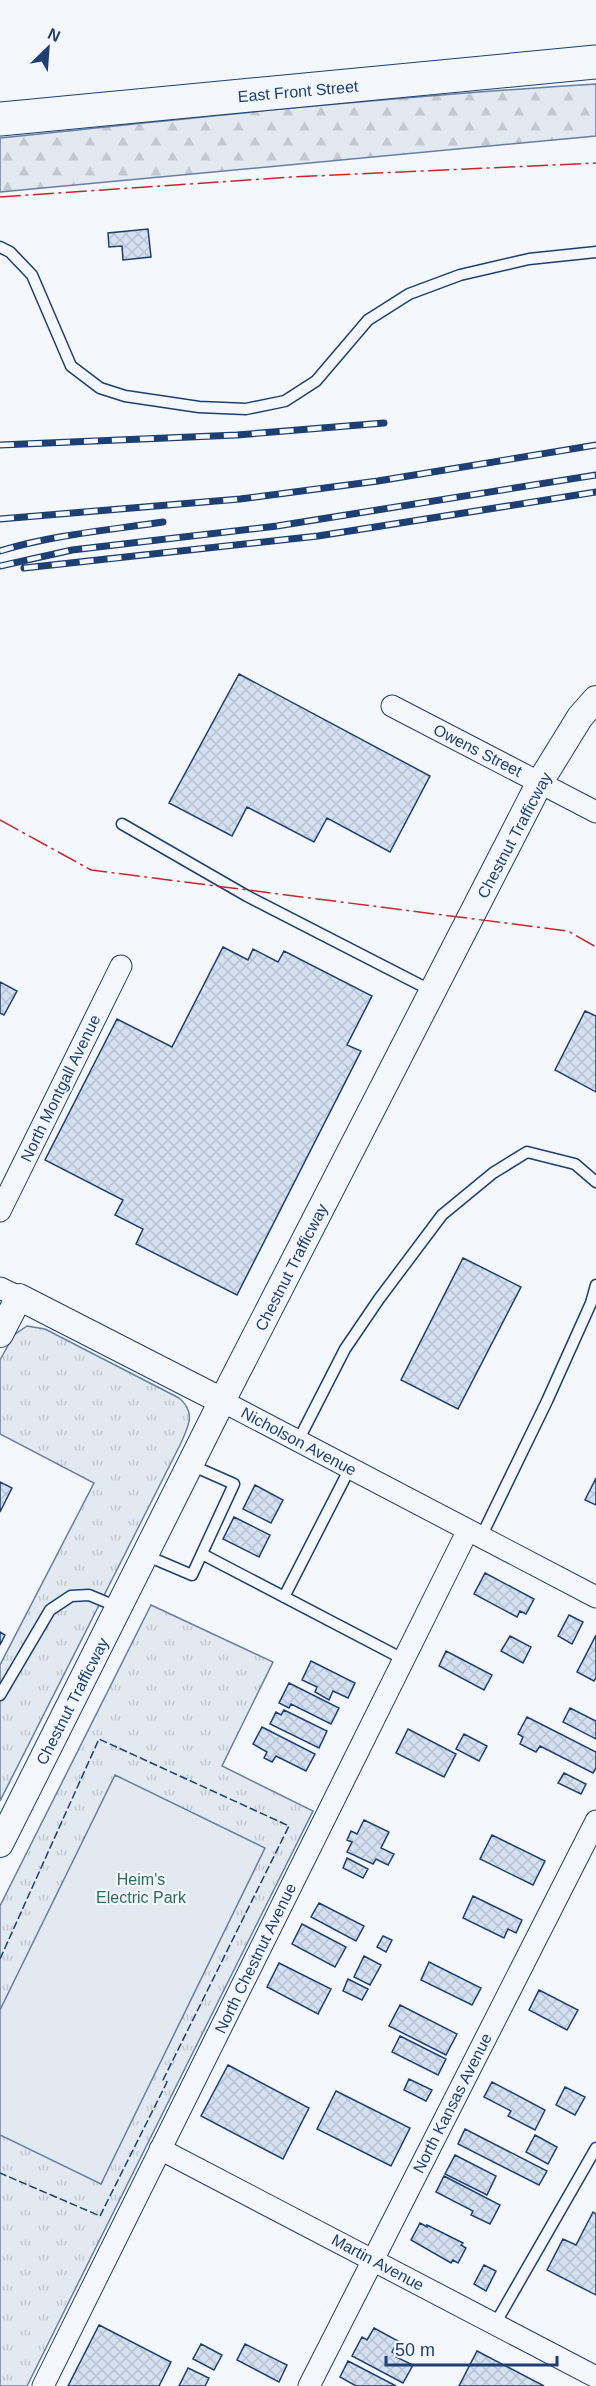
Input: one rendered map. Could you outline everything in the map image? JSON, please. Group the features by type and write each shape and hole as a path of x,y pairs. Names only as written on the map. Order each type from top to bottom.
{"main road":[{"name":"East Front Street","path":"0,119 596,62"}],"street":[{"name":"Chestnut Trafficway","path":"0,1844 222,1401 540,782 580,717 596,699"},
{"name":"Owens Street","path":"392,706 596,812"},
{"name":"North Montgall Avenue","path":"0,1210 121,966"},
{"name":"Nicholson Avenue","path":"9,1292 298,1440 596,1597"},
{"path":"0,1334 9,1292"},
{"name":"North Chestnut Avenue","path":"43,2386 403,1659 474,1533"},
{"name":"North Kansas Avenue","path":"309,2386 596,1821"},
{"name":"Martin Avenue","path":"160,2149 596,2377"}],"lane":[{"path":"0,248 10,252 32,275 71,366 100,388 125,396 188,406 246,409 285,401 316,381 368,320 409,294 460,275 529,259 596,252"},
{"path":"122,824 247,896 433,991"},
{"path":"298,1440 345,1349 442,1215 493,1173 527,1152 575,1164 596,1182"},
{"path":"474,1533 548,1401 591,1303 596,1285"},
{"path":"145,1555 192,1575 234,1484 190,1464"},
{"path":"284,1597 350,1468"},
{"path":"202,1554 403,1659"},
{"path":"0,1695 50,1610 71,1596 89,1595 119,1607"},
{"path":"495,2324 596,2148"}],"green space":[{"path":"596,84 596,136 0,192 0,138 372,101"},
{"path":"27,1326 45,1329 179,1398 188,1409 189,1420 180,1445 0,1801 0,1665 94,1483 0,1434 0,1360 14,1335"},
{"name":"Heim's Electric Park","path":"151,1605 273,1662 222,1766 313,1811 27,2386 0,2386 0,1906"},
{"path":"115,1775 265,1848 101,2184 0,2135 0,2010"}],"building":[{"path":"148,229 151,257 123,260 122,246 109,247 108,233"},
{"path":"239,674 430,776 390,852 327,818 314,842 247,807 232,836 169,803"},
{"path":"223,947 248,960 253,949 278,962 284,951 372,996 347,1045 361,1051 237,1295 136,1244 143,1229 115,1215 123,1200 45,1160 117,1019 172,1047"},
{"path":"0,982 17,991 4,1015 0,1013"},
{"path":"585,1011 596,1016 596,1092 555,1070"},
{"path":"463,1258 521,1287 458,1409 401,1380"},
{"path":"596,1478 596,1505 585,1500"},
{"path":"0,1482 12,1488 0,1512"},
{"path":"255,1485 283,1500 271,1523 243,1509"},
{"path":"234,1517 270,1535 259,1557 223,1539"},
{"path":"485,1573 534,1599 526,1614 520,1611 517,1617 474,1594"},
{"path":"569,1615 583,1622 572,1644 558,1636"},
{"path":"0,1632 5,1635 0,1645"},
{"path":"596,1635 596,1678 594,1681 577,1672"},
{"path":"510,1636 531,1647 523,1663 501,1651"},
{"path":"446,1651 492,1675 484,1690 439,1666"},
{"path":"311,1661 355,1683 348,1698 333,1691 329,1700 315,1692 317,1687 302,1680"},
{"path":"289,1683 339,1708 331,1724 291,1704 289,1708 279,1703"},
{"path":"570,1708 596,1721 596,1739 563,1722"},
{"path":"284,1710 327,1731 319,1748 270,1724 276,1712 281,1715"},
{"path":"527,1717 596,1752 596,1768 593,1773 540,1746 536,1752 520,1744 523,1737 518,1734"},
{"path":"262,1727 315,1754 306,1771 276,1756 272,1762 264,1758 267,1752 253,1744"},
{"path":"408,1729 456,1754 444,1777 396,1753"},
{"path":"464,1734 487,1746 479,1761 456,1749"},
{"path":"564,1773 586,1784 581,1794 558,1783"},
{"path":"364,1820 389,1832 381,1848 394,1854 388,1865 376,1859 373,1864 347,1852 352,1842 347,1840 351,1831 357,1834"},
{"path":"492,1835 545,1861 533,1885 480,1859"},
{"path":"347,1858 368,1869 363,1878 343,1868"},
{"path":"473,1896 522,1920 516,1933 508,1929 504,1938 463,1918"},
{"path":"319,1903 364,1926 356,1941 311,1917"},
{"path":"302,1924 346,1947 335,1967 292,1944"},
{"path":"383,1936 392,1940 386,1952 377,1947"},
{"path":"364,1956 381,1965 370,1985 354,1977"},
{"path":"429,1962 481,1988 472,2005 421,1980"},
{"path":"279,1963 331,1989 318,2014 267,1987"},
{"path":"348,1979 368,1989 362,2000 343,1991"},
{"path":"539,1990 578,2010 567,2030 529,2010"},
{"path":"400,2005 457,2034 446,2055 389,2026"},
{"path":"400,2036 446,2059 438,2075 392,2052"},
{"path":"228,2065 309,2108 283,2159 201,2116"},
{"path":"409,2079 432,2090 426,2101 404,2090"},
{"path":"492,2082 545,2110 535,2130 508,2116 511,2111 484,2097"},
{"path":"565,2087 585,2097 575,2115 556,2105"},
{"path":"336,2091 410,2128 391,2166 317,2129"},
{"path":"465,2129 547,2171 539,2185 458,2144"},
{"path":"535,2135 557,2147 548,2164 526,2152"},
{"path":"455,2155 496,2176 487,2195 445,2174"},
{"path":"444,2176 500,2205 490,2224 471,2215 473,2211 436,2192"},
{"path":"593,2212 596,2214 596,2295 547,2270 563,2239 576,2245"},
{"path":"420,2223 463,2243 461,2245 466,2248 458,2263 453,2260 451,2263 411,2240"},
{"path":"484,2265 496,2271 486,2291 474,2284"},
{"path":"99,2325 171,2362 159,2386 68,2386"},
{"path":"374,2328 398,2341 392,2352 397,2355 396,2357 413,2365 403,2383 352,2356 362,2337 367,2340"},
{"path":"201,2344 222,2355 214,2370 193,2359"},
{"path":"245,2344 287,2365 279,2382 237,2360"},
{"path":"477,2351 544,2386 459,2386"},
{"path":"348,2361 396,2386 356,2386 340,2377"},
{"path":"188,2368 209,2378 205,2386 179,2386"}],"railway":[{"path":"0,445 237,435 384,423"},
{"path":"0,519 240,499 378,481 596,445"},
{"path":"0,566 72,550 277,526 596,475"},
{"path":"24,568 318,536 596,492"},
{"path":"0,551 60,537 163,522"}],"fence":[{"path":"0,1959 99,1739 289,1826 163,2080 167,2082 100,2216 0,2173"}],"power":[{"path":"0,197 292,177 596,163"},
{"path":"0,820 91,870 568,931 596,947"}]}
